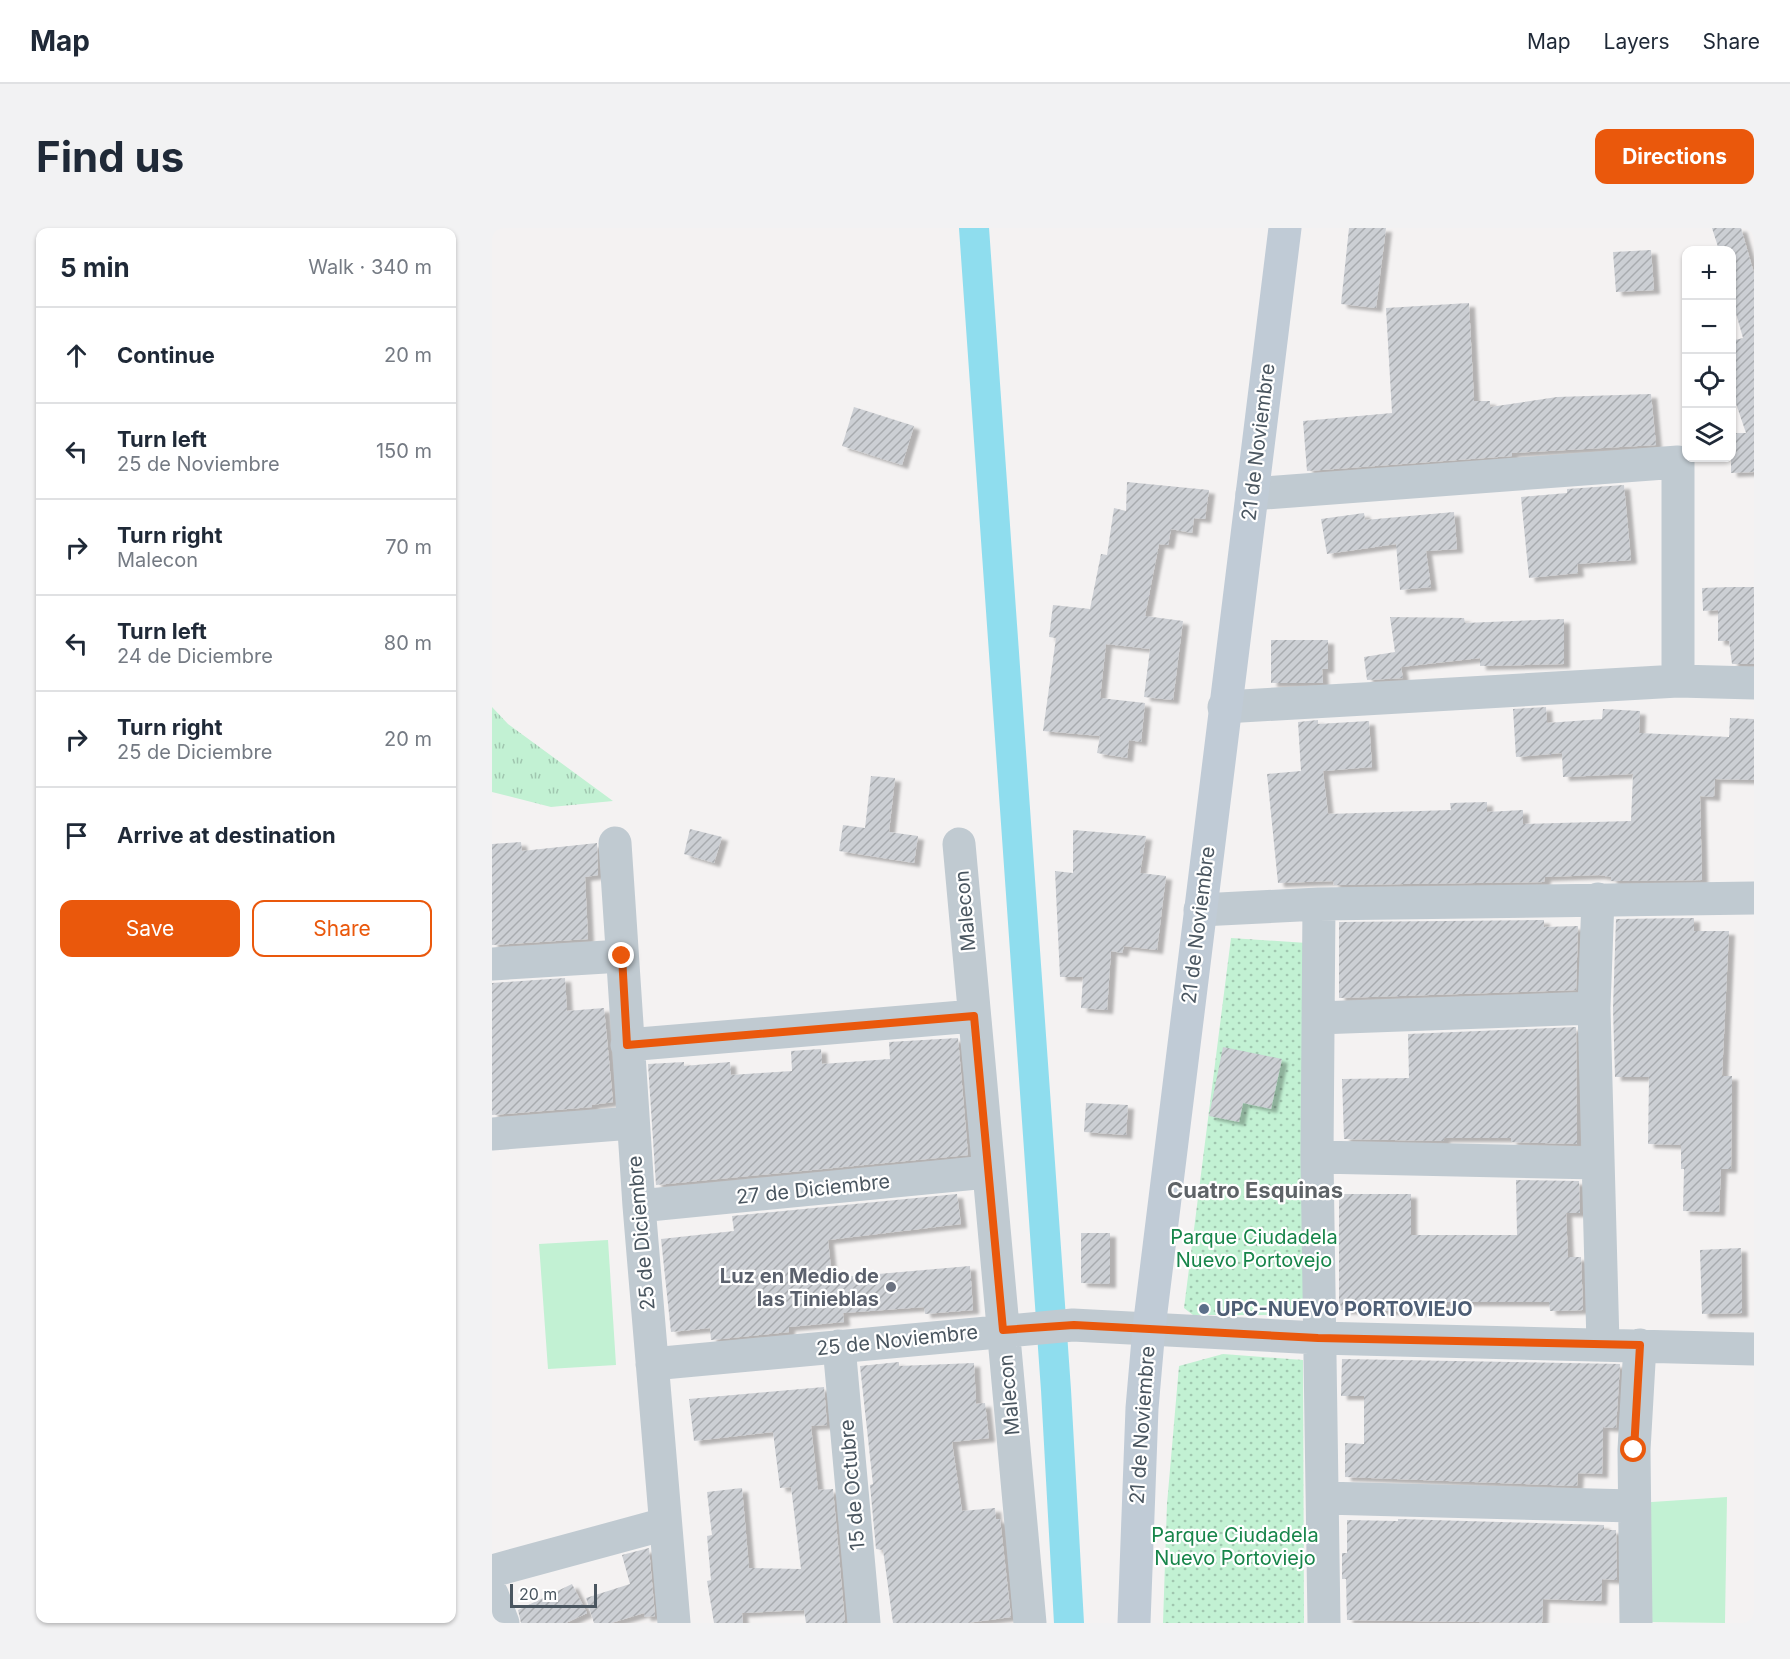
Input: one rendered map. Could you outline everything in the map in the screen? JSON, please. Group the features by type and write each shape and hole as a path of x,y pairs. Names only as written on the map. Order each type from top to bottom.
{"street":[{"name":"21 de Noviembre","path":"1134,1623 1141,1430 1149,1328 1285,228"},
{"path":"1252,494 1678,462 1678,681"},
{"path":"1224,707 1678,681 1754,683"},
{"name":"25 de Diciembre","path":"615,843 632,1123 674,1623"},
{"name":"Malecon","path":"959,844 987,1172 1014,1329 1030,1623"},
{"path":"1200,910 1319,904 1598,898 1754,898"},
{"path":"1598,898 1594,1008 1603,1344"},
{"path":"1319,904 1318,1338 1324,1623"},
{"path":"492,964 622,956"},
{"path":"1318,1018 1594,1008"},
{"path":"627,1045 974,1016"},
{"path":"492,1134 632,1123"},
{"path":"1317,1157 1598,1163"},
{"name":"27 de Diciembre","path":"639,1206 987,1172"},
{"name":"25 de Noviembre","path":"652,1364 1074,1325 1318,1338 1754,1349"},
{"path":"1636,1623 1633,1506 1640,1345"},
{"name":"15 de Octubre","path":"839,1346 864,1623"},
{"path":"1323,1498 1633,1506"},
{"path":"492,1571 664,1524"},
{"path":"492,1594 503,1623"}],"green space":[{"path":"492,707 508,724 613,801 551,807 492,792"},
{"name":"Parque Ciudadela Nuevo Portovejo","path":"1231,938 1307,943 1322,1315 1193,1315 1184,1308"},
{"path":"608,1240 616,1365 548,1369 539,1244"},
{"name":"Parque Ciudadela Nuevo Portoviejo","path":"1223,1354 1303,1360 1304,1623 1163,1623 1167,1504 1179,1366"},
{"path":"1727,1497 1725,1623 1648,1622 1637,1503"}],"building":[{"path":"1349,228 1386,228 1376,308 1341,304"},
{"path":"1712,228 1741,228 1754,273 1754,472 1731,473 1731,462 1736,462 1736,433 1746,433 1736,404 1736,340 1743,338 1736,314 1736,246 1718,246"},
{"path":"1651,250 1654,290 1616,292 1613,252"},
{"path":"1469,303 1474,401 1490,401 1490,407 1557,397 1651,394 1656,445 1512,453 1512,456 1307,471 1303,421 1392,413 1386,308"},
{"path":"854,407 914,426 902,465 842,446"},
{"path":"1127,482 1209,490 1205,519 1194,518 1192,533 1171,529 1168,545 1159,544 1145,616 1183,621 1173,700 1144,697 1150,649 1106,644 1100,698 1145,703 1141,742 1129,740 1127,758 1097,753 1100,736 1043,731 1056,638 1049,637 1053,605 1090,609 1101,554 1107,555 1114,508 1126,511"},
{"path":"1624,485 1631,560 1577,564 1578,573 1529,578 1521,497 1567,493 1567,489"},
{"path":"1454,512 1457,549 1426,551 1431,587 1400,590 1396,544 1327,554 1321,519 1364,513 1365,520"},
{"path":"1754,587 1754,664 1732,664 1729,641 1718,641 1718,610 1703,611 1702,588"},
{"path":"1390,617 1464,618 1465,623 1564,619 1564,664 1480,666 1480,658 1401,667 1403,678 1367,680 1364,657 1395,652"},
{"path":"1271,640 1328,640 1328,669 1322,669 1323,683 1271,683"},
{"path":"1546,707 1547,723 1602,719 1603,709 1640,711 1639,733 1729,737 1730,718 1754,719 1754,780 1715,779 1714,797 1700,796 1702,880 1611,881 1611,877 1599,875 1545,877 1544,882 1334,885 1333,881 1278,883 1267,774 1301,771 1298,722 1318,720 1318,724 1369,721 1372,767 1323,771 1328,814 1451,810 1450,803 1487,802 1487,812 1523,810 1523,824 1631,821 1633,774 1563,777 1562,753 1516,757 1513,709"},
{"path":"871,776 895,778 889,832 918,836 914,863 839,851 843,825 865,828"},
{"path":"690,829 722,837 714,863 684,854"},
{"path":"1073,830 1146,836 1140,873 1166,876 1157,950 1124,946 1122,953 1111,951 1107,1010 1081,1008 1083,977 1060,977 1055,871 1073,873"},
{"path":"521,842 522,851 597,843 598,875 585,877 588,939 492,945 492,844"},
{"path":"1694,918 1694,931 1729,931 1722,1076 1732,1076 1731,1169 1721,1169 1719,1212 1683,1211 1684,1169 1681,1169 1681,1145 1648,1144 1649,1077 1615,1077 1613,1008 1616,919"},
{"path":"1544,920 1544,927 1578,926 1576,990 1339,998 1339,922"},
{"path":"565,978 567,1011 604,1008 613,1102 592,1105 592,1107 492,1115 492,983"},
{"path":"1576,1027 1577,1144 1511,1142 1511,1138 1444,1138 1444,1141 1344,1139 1342,1079 1409,1078 1408,1034"},
{"path":"958,1038 968,1155 656,1185 648,1064 684,1062 684,1066 730,1062 731,1075 792,1071 791,1051 821,1049 822,1064 890,1059 889,1042"},
{"path":"1223,1047 1282,1059 1271,1109 1243,1103 1239,1122 1209,1116"},
{"path":"1086,1103 1128,1105 1126,1135 1084,1132"},
{"path":"1516,1180 1579,1181 1580,1213 1566,1213 1568,1257 1581,1257 1583,1310 1550,1311 1549,1302 1444,1302 1445,1312 1339,1310 1339,1194 1411,1194 1411,1235 1517,1235"},
{"path":"957,1194 961,1224 828,1240 832,1278 970,1266 973,1310 925,1314 924,1307 843,1313 844,1322 789,1327 789,1332 711,1340 710,1328 671,1332 661,1239 734,1231 732,1216"},
{"path":"1081,1233 1110,1233 1110,1284 1081,1283"},
{"path":"1741,1248 1742,1313 1702,1314 1700,1250"},
{"path":"1342,1359 1620,1364 1616,1428 1603,1427 1602,1474 1578,1473 1577,1486 1345,1477 1345,1443 1364,1444 1364,1396 1341,1396"},
{"path":"899,1362 899,1366 974,1363 976,1404 985,1403 989,1438 952,1442 962,1511 995,1508 996,1519 1000,1519 1011,1617 967,1623 893,1623 883,1550 876,1549 870,1485 873,1484 860,1366"},
{"path":"824,1387 827,1425 811,1426 818,1490 833,1489 845,1623 806,1623 804,1610 742,1613 743,1623 714,1623 707,1581 711,1580 707,1536 712,1535 707,1492 742,1488 749,1568 801,1569 791,1487 780,1488 773,1432 694,1441 689,1399"},
{"path":"1398,1519 1604,1525 1604,1530 1616,1530 1617,1580 1602,1579 1601,1601 1543,1599 1542,1623 1347,1620 1346,1579 1342,1579 1342,1553 1347,1553 1347,1520 1398,1521"},
{"path":"649,1548 655,1616 645,1617 644,1613 611,1623 594,1623 586,1598 630,1584 622,1555"},
{"path":"572,1584 587,1613 566,1623 521,1623 518,1610"}],"waterway":[{"path":"974,228 1056,1390 1069,1623"}],"place":[{"name":"Luz en Medio de las Tinieblas","path":"891,1287"},
{"name":"UPC-NUEVO PORTOVIEJO","path":"1204,1309"}],"district":[{"name":"Cuatro Esquinas","path":"1255,1190"}],"route":[{"path":"622,956 627,1045 974,1016 1003,1330 1074,1325 1318,1338 1640,1345 1634,1450"}]}
